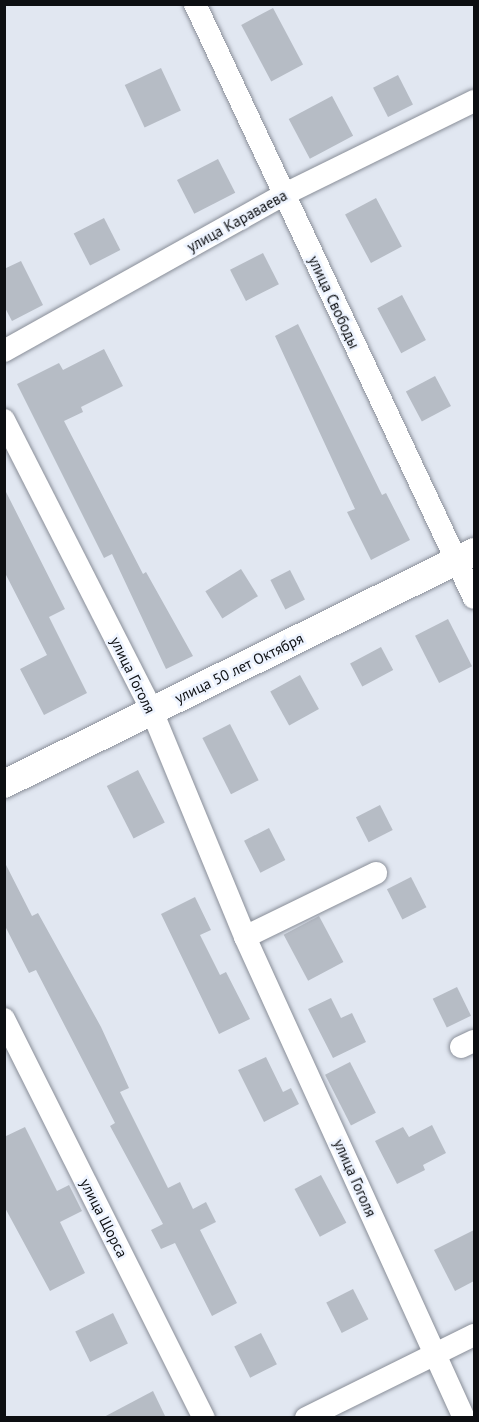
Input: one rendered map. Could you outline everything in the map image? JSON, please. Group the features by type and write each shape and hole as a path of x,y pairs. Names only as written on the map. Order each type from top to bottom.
{"street":[{"name":"улица Свободы","path":"195,4 283,195 466,557 474,597"},
{"name":"улица Караваева","path":"4,351 283,195 474,101"},
{"name":"улица Гоголя","path":"4,420 152,711 245,937 464,1418"},
{"name":"улица 50 лет Октября","path":"4,784 466,557"},
{"path":"245,937 376,873"},
{"name":"улица Щорса","path":"4,1019 204,1418"},
{"path":"306,1418 474,1335"}],"building":[{"path":"273,8 303,65 271,81 241,25"},
{"path":"161,68 181,111 145,128 125,85"},
{"path":"398,75 413,104 388,117 373,88"},
{"path":"332,96 353,136 310,159 289,119"},
{"path":"218,159 235,193 194,214 177,180"},
{"path":"376,198 402,247 371,263 345,214"},
{"path":"104,218 120,250 90,266 74,233"},
{"path":"263,253 279,284 246,301 230,270"},
{"path":"21,261 43,305 12,321 4,306 4,269"},
{"path":"402,295 426,340 401,353 377,308"},
{"path":"298,324 382,495 386,493 410,540 371,560 347,512 355,509 275,336"},
{"path":"104,349 123,386 81,407 83,412 64,421 143,574 146,572 193,656 166,669 112,554 104,558 17,384 59,363 63,370"},
{"path":"435,376 451,406 422,422 406,391"},
{"path":"4,488 65,609 49,617 87,693 44,715 20,669 47,655 4,571"},
{"path":"241,569 258,596 222,618 205,591"},
{"path":"290,570 305,599 285,609 270,580"},
{"path":"448,619 472,666 439,683 415,636"},
{"path":"381,647 393,670 362,686 350,663"},
{"path":"300,675 319,709 289,726 270,691"},
{"path":"230,724 259,780 231,794 202,738"},
{"path":"138,770 165,823 134,838 107,786"},
{"path":"380,805 393,830 369,842 356,817"},
{"path":"269,828 285,860 260,873 244,841"},
{"path":"4,861 32,916 38,913 101,1027 129,1088 120,1092 168,1188 180,1182 193,1209 206,1202 216,1222 200,1230 237,1303 212,1316 175,1243 161,1249 151,1230 163,1224 110,1126 115,1123 36,970 29,973 4,924"},
{"path":"411,877 426,907 402,920 387,889"},
{"path":"195,897 211,930 200,935 220,975 226,972 250,1019 219,1034 161,914"},
{"path":"319,916 343,962 308,981 284,935"},
{"path":"457,987 471,1016 447,1028 433,999"},
{"path":"331,998 341,1018 352,1013 366,1042 333,1058 308,1009"},
{"path":"266,1057 283,1092 291,1088 299,1104 264,1122 238,1070"},
{"path":"350,1062 376,1113 351,1125 325,1075"},
{"path":"432,1125 446,1153 423,1165 425,1170 397,1184 375,1141 403,1127 409,1137"},
{"path":"25,1127 57,1191 69,1185 82,1211 60,1222 85,1273 50,1291 4,1206 4,1137"},
{"path":"321,1175 346,1223 320,1237 295,1189"},
{"path":"474,1230 474,1281 455,1291 434,1250"},
{"path":"353,1289 368,1319 342,1333 326,1303"},
{"path":"113,1313 128,1344 90,1362 75,1331"},
{"path":"261,1333 277,1364 250,1378 234,1347"},
{"path":"153,1391 166,1418 102,1418"}]}
